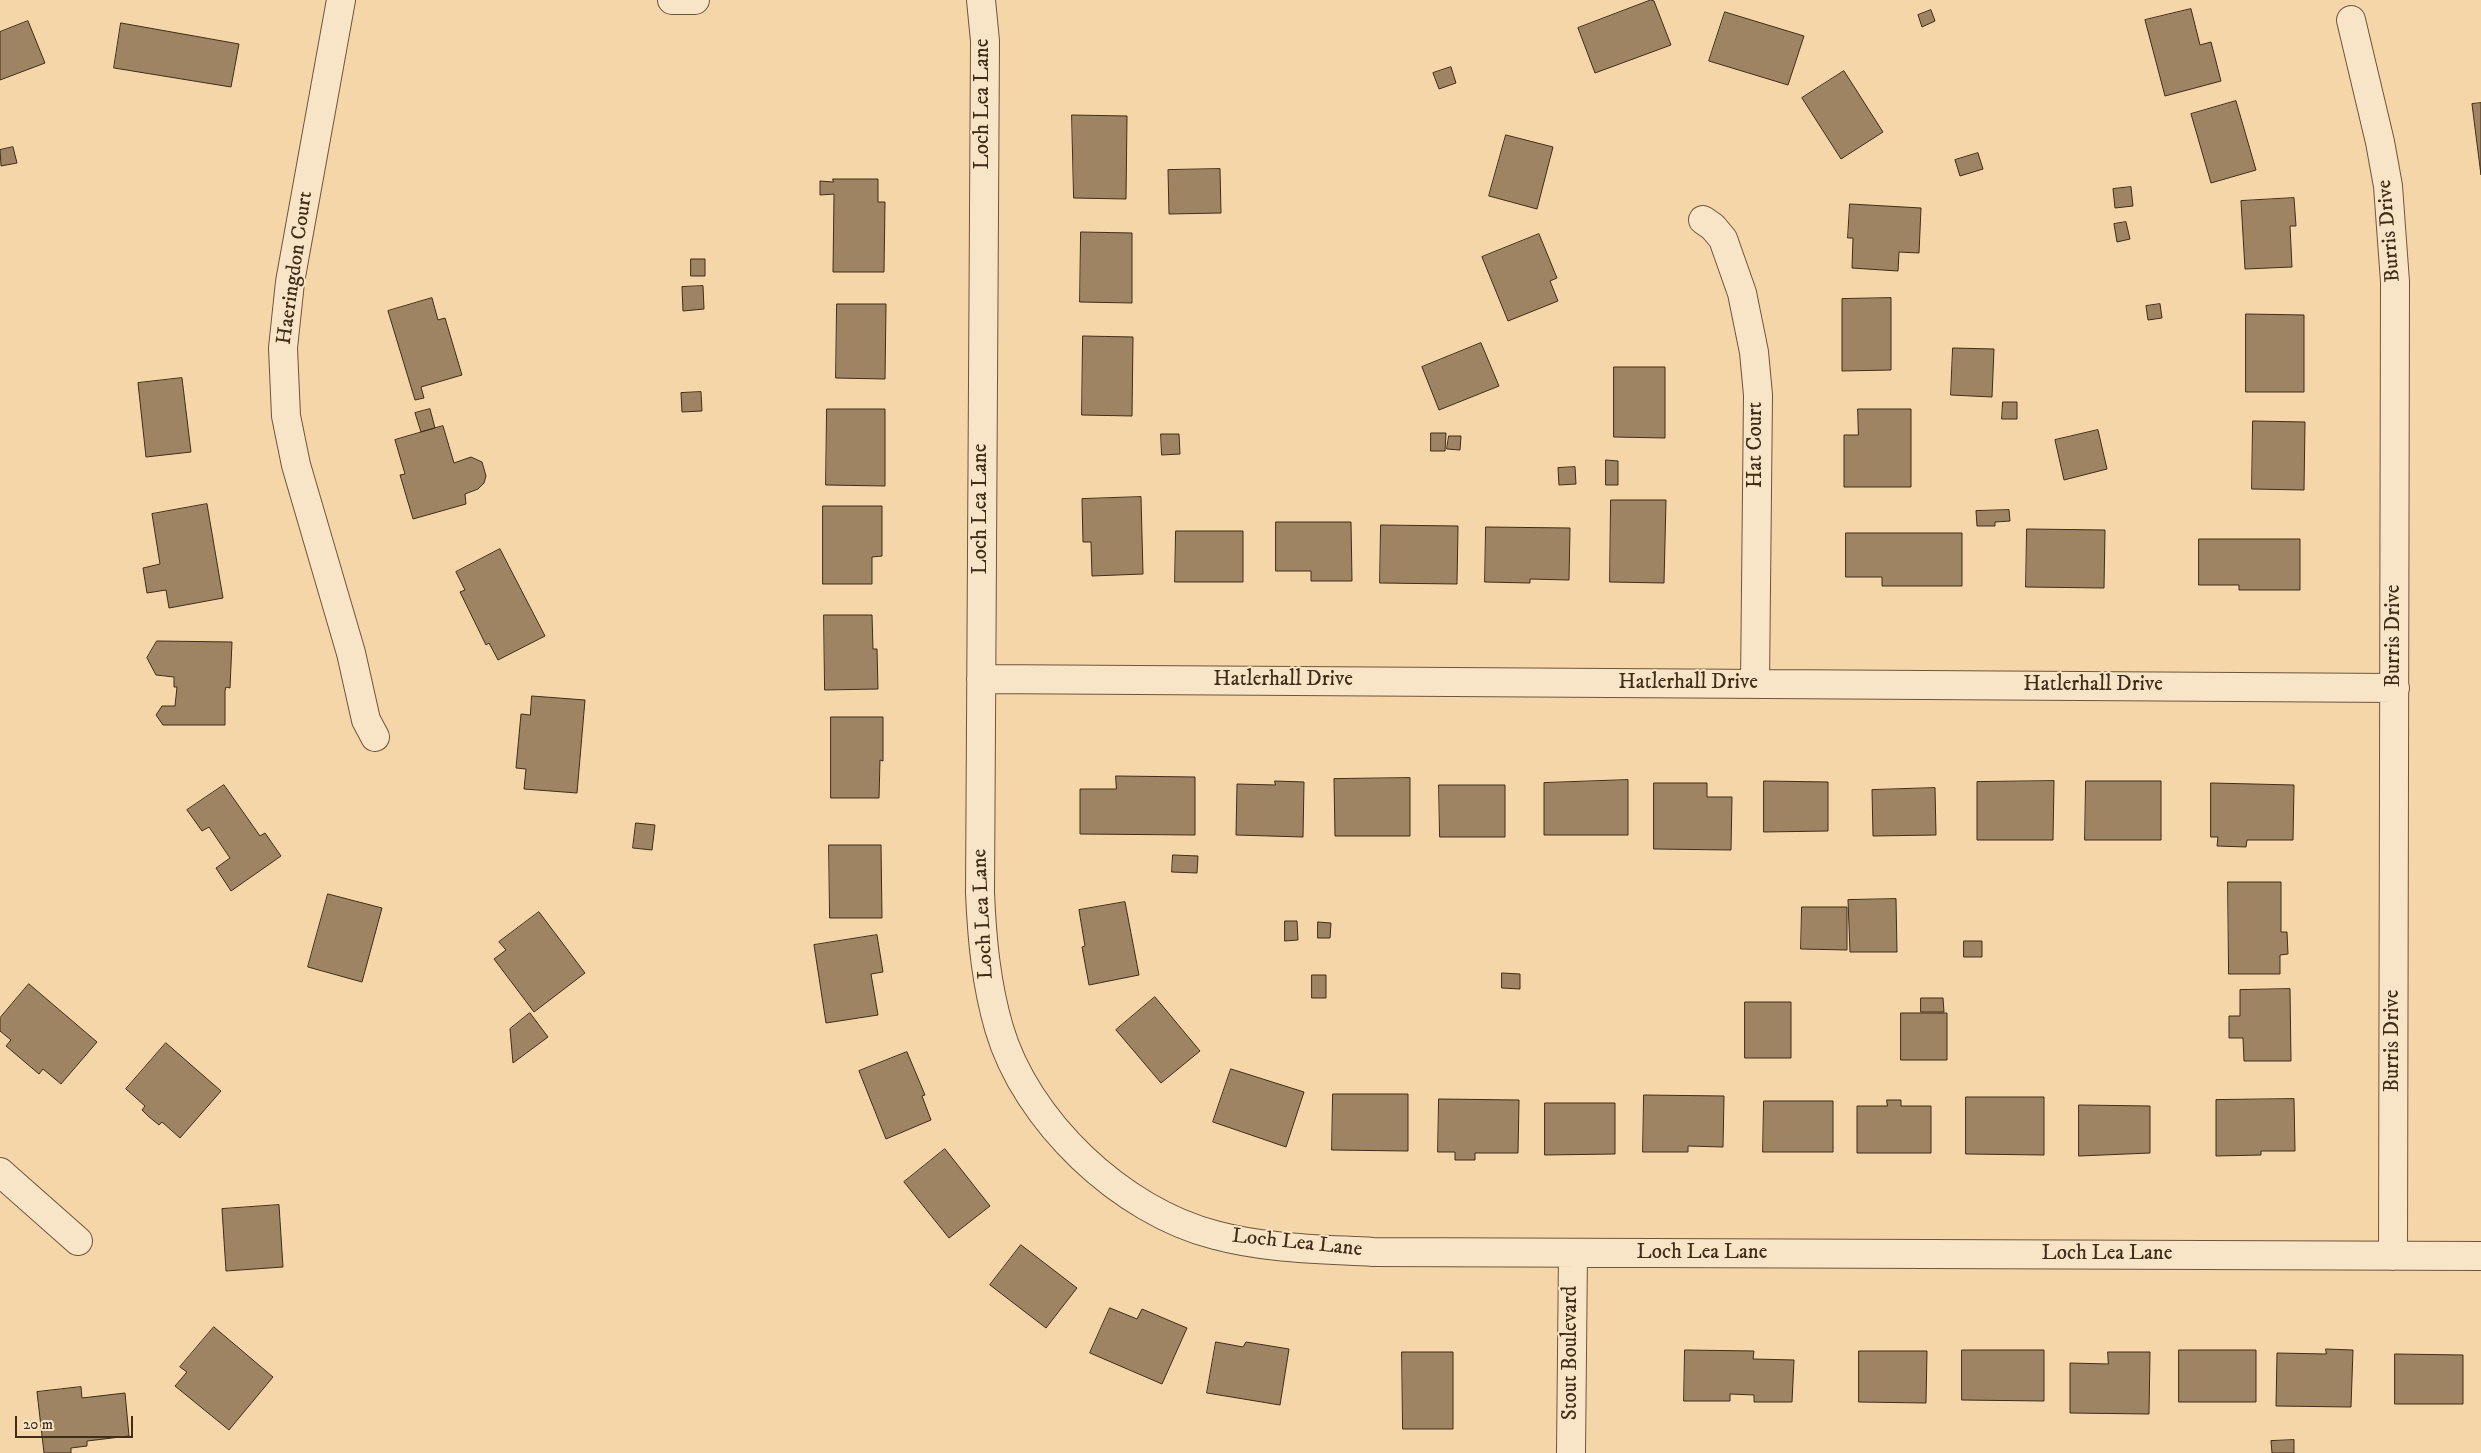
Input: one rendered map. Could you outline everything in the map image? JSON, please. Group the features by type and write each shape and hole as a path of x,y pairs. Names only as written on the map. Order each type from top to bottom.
{"street":[{"name":"Haeringdon Court","path":"341,0 290,282 283,348 286,416 296,465 351,653 366,720 375,737"},
{"path":"672,0 695,0"},
{"name":"Loch Lea Lane","path":"981,0 985,41 980,893 984,957 989,989 1003,1038 1028,1091 1051,1124 1107,1180 1133,1198 1168,1218 1222,1237 1265,1245 1373,1252 2481,1256"},
{"name":"Burris Drive","path":"2351,20 2380,142 2388,186 2395,282 2393,1256"},
{"name":"Hat Court","path":"1704,220 1723,239 1742,293 1754,352 1758,395 1754,684"},
{"name":"Hatlerhall Drive","path":"981,680 2395,688"},
{"path":"0,1172 78,1242"},
{"name":"Stout Boulevard","path":"1571,1453 1573,1253"}],"building":[{"path":"1651,0 1654,1 1671,45 1595,73 1578,28"},
{"path":"2191,9 2200,45 2211,42 2221,81 2165,96 2145,20"},
{"path":"1931,10 1935,21 1922,27 1918,15"},
{"path":"1725,12 1804,36 1788,85 1709,61"},
{"path":"28,21 45,63 0,80 0,32"},
{"path":"121,23 239,44 231,87 114,68"},
{"path":"1451,67 1456,83 1439,89 1433,73"},
{"path":"1844,71 1883,132 1841,159 1802,98"},
{"path":"2236,101 2256,170 2211,183 2191,114"},
{"path":"2481,103 2481,175 2472,104"},
{"path":"1072,115 1127,116 1126,199 1074,198"},
{"path":"1506,135 1553,147 1537,209 1489,196"},
{"path":"13,147 17,163 1,166 0,150"},
{"path":"1978,153 1983,169 1960,176 1955,160"},
{"path":"1220,169 1221,213 1169,214 1168,170"},
{"path":"833,179 878,179 878,202 885,202 884,272 833,272 834,194 820,195 820,181 833,182"},
{"path":"2131,187 2133,206 2115,208 2113,189"},
{"path":"2294,198 2296,226 2290,226 2292,267 2245,269 2241,201"},
{"path":"1850,204 1921,208 1919,253 1899,252 1898,271 1852,268 1853,238 1848,238"},
{"path":"2126,222 2130,239 2117,242 2114,224"},
{"path":"1081,232 1132,233 1132,303 1080,302"},
{"path":"1539,234 1557,278 1550,281 1558,301 1508,321 1482,257"},
{"path":"691,259 705,259 705,276 691,276"},
{"path":"703,286 704,309 683,311 682,287"},
{"path":"432,298 438,320 445,318 462,375 421,387 424,398 415,400 388,311"},
{"path":"1891,298 1891,370 1842,371 1842,299"},
{"path":"837,304 886,304 885,379 836,378"},
{"path":"2160,304 2162,318 2148,320 2146,306"},
{"path":"2246,314 2304,315 2304,392 2246,392"},
{"path":"1083,336 1133,337 1132,416 1082,415"},
{"path":"1481,343 1499,386 1439,410 1422,367"},
{"path":"1953,348 1994,349 1992,397 1951,395"},
{"path":"1614,367 1665,367 1665,438 1614,437"},
{"path":"182,378 191,452 146,457 138,383"},
{"path":"701,392 702,411 682,412 681,393"},
{"path":"2003,402 2017,402 2017,419 2002,419"},
{"path":"430,409 435,428 421,432 415,413"},
{"path":"827,409 885,409 885,486 826,485"},
{"path":"1858,409 1911,409 1911,487 1844,487 1844,435 1858,435"},
{"path":"2253,421 2305,422 2304,490 2252,489"},
{"path":"443,426 454,463 471,457 482,462 486,476 484,483 478,489 465,494 466,504 413,519 400,475 405,474 395,440"},
{"path":"2098,430 2107,469 2064,480 2055,440"},
{"path":"1431,433 1446,433 1445,451 1431,451"},
{"path":"1161,434 1179,434 1180,454 1162,455"},
{"path":"1449,436 1461,436 1460,450 1447,449"},
{"path":"1606,460 1618,461 1618,485 1606,485"},
{"path":"1575,467 1576,484 1559,485 1558,468"},
{"path":"1141,497 1143,574 1092,576 1091,542 1083,542 1082,499"},
{"path":"1611,500 1666,500 1664,583 1610,582"},
{"path":"207,504 223,598 169,608 166,590 147,593 143,568 160,564 152,514"},
{"path":"823,506 882,506 882,556 872,557 872,584 823,584"},
{"path":"2009,510 2010,521 1995,522 1995,526 1977,526 1976,511"},
{"path":"1276,522 1351,522 1352,581 1311,581 1311,571 1276,571"},
{"path":"1381,525 1458,526 1457,584 1380,583"},
{"path":"1486,527 1570,528 1569,580 1530,579 1530,583 1485,582"},
{"path":"2027,529 2105,530 2104,588 2026,587"},
{"path":"1176,531 1243,531 1243,582 1175,582"},
{"path":"1846,533 1962,533 1962,586 1882,586 1882,577 1846,577"},
{"path":"2199,539 2300,539 2300,590 2239,590 2239,585 2199,585"},
{"path":"500,549 545,636 498,660 489,643 486,645 460,592 465,590 456,572"},
{"path":"824,615 872,615 873,649 877,649 878,689 825,690"},
{"path":"157,641 232,642 230,688 226,687 225,691 225,725 163,725 156,715 162,706 175,706 177,687 174,687 174,677 156,675 147,658"},
{"path":"532,696 585,700 577,793 524,789 526,769 516,768 521,714 530,715"},
{"path":"831,717 883,717 883,761 880,760 879,798 831,798"},
{"path":"1116,776 1195,777 1195,835 1080,834 1080,789 1116,789"},
{"path":"1410,778 1410,836 1335,836 1334,779"},
{"path":"1628,780 1628,835 1544,835 1544,783"},
{"path":"1275,781 1304,782 1303,837 1236,835 1237,784 1275,785"},
{"path":"1764,781 1828,782 1828,831 1764,832"},
{"path":"2054,781 2053,840 1977,840 1977,782"},
{"path":"2086,781 2161,781 2161,840 2085,840"},
{"path":"1654,783 1707,783 1707,797 1732,797 1731,850 1654,849"},
{"path":"2211,783 2294,785 2293,840 2247,840 2246,847 2217,846 2218,837 2211,837"},
{"path":"224,785 260,836 265,833 281,856 231,891 216,868 230,858 209,827 202,831 187,810"},
{"path":"1439,785 1505,785 1505,837 1440,837"},
{"path":"1935,788 1936,835 1873,836 1872,790"},
{"path":"636,823 655,825 652,850 633,848"},
{"path":"829,845 881,845 882,918 830,918"},
{"path":"1173,855 1198,856 1197,873 1172,872"},
{"path":"2228,882 2281,882 2281,932 2287,932 2288,954 2280,955 2280,974 2229,974"},
{"path":"328,894 382,908 362,982 308,967"},
{"path":"1896,899 1897,952 1850,952 1848,900"},
{"path":"1125,902 1139,975 1089,985 1082,947 1085,946 1079,910"},
{"path":"1802,907 1847,907 1847,950 1801,949"},
{"path":"539,912 585,973 534,1012 494,959 506,950 499,942"},
{"path":"1285,921 1297,921 1298,940 1285,941"},
{"path":"1318,922 1331,923 1330,938 1318,938"},
{"path":"877,935 883,972 871,974 878,1015 826,1023 814,945"},
{"path":"1964,941 1982,941 1982,957 1964,957"},
{"path":"1502,973 1520,974 1520,989 1502,988"},
{"path":"1312,975 1326,975 1326,998 1312,998"},
{"path":"29,984 97,1042 61,1084 43,1069 39,1074 6,1046 11,1040 0,1031 0,1018"},
{"path":"2290,989 2291,1061 2244,1061 2243,1038 2229,1038 2229,1016 2240,1016 2240,990"},
{"path":"1155,997 1200,1051 1161,1083 1116,1030"},
{"path":"1921,998 1943,998 1944,1012 1921,1012"},
{"path":"1745,1002 1791,1002 1791,1058 1745,1058"},
{"path":"530,1013 548,1037 513,1063 510,1029"},
{"path":"1901,1013 1947,1013 1947,1060 1901,1060"},
{"path":"166,1043 221,1091 180,1138 162,1122 159,1125 148,1116 142,1110 145,1106 126,1089"},
{"path":"907,1052 925,1095 922,1096 931,1120 886,1139 859,1071"},
{"path":"1231,1069 1304,1092 1286,1147 1213,1122"},
{"path":"1333,1094 1408,1094 1408,1151 1332,1150"},
{"path":"1644,1095 1724,1096 1723,1147 1688,1146 1688,1152 1643,1152"},
{"path":"1966,1097 2044,1097 2044,1155 1966,1154"},
{"path":"1439,1099 1519,1100 1518,1153 1475,1153 1475,1160 1455,1160 1455,1152 1438,1152"},
{"path":"2294,1099 2295,1151 2261,1151 2261,1155 2216,1156 2216,1100"},
{"path":"1887,1100 1901,1100 1901,1106 1931,1106 1931,1153 1857,1153 1857,1106 1887,1106"},
{"path":"1764,1101 1833,1101 1833,1152 1763,1152"},
{"path":"1545,1103 1615,1103 1615,1154 1545,1155"},
{"path":"2079,1105 2150,1106 2150,1153 2079,1156"},
{"path":"945,1149 990,1206 949,1238 904,1182"},
{"path":"279,1205 283,1267 226,1271 222,1209"},
{"path":"1021,1245 1077,1288 1046,1328 990,1285"},
{"path":"1110,1308 1137,1319 1142,1309 1187,1328 1162,1384 1090,1353"},
{"path":"214,1327 273,1377 229,1430 175,1386 187,1372 180,1367"},
{"path":"1216,1342 1243,1347 1246,1342 1289,1349 1280,1405 1207,1393"},
{"path":"2326,1349 2353,1350 2351,1407 2276,1406 2277,1353 2326,1354"},
{"path":"1685,1350 1754,1351 1753,1359 1794,1360 1792,1402 1754,1402 1754,1395 1730,1394 1730,1401 1684,1401"},
{"path":"1962,1350 2044,1350 2044,1401 1962,1400"},
{"path":"2179,1350 2256,1350 2256,1402 2179,1402"},
{"path":"1859,1351 1927,1351 1926,1403 1859,1402"},
{"path":"1402,1352 1453,1352 1453,1429 1403,1429"},
{"path":"2108,1352 2150,1352 2149,1414 2070,1413 2070,1363 2108,1364"},
{"path":"2395,1354 2463,1355 2463,1404 2395,1404"},
{"path":"81,1387 82,1398 125,1393 129,1436 87,1441 87,1446 71,1448 71,1453 44,1453 37,1392"},
{"path":"2294,1440 2294,1453 2272,1453 2271,1441"}]}
